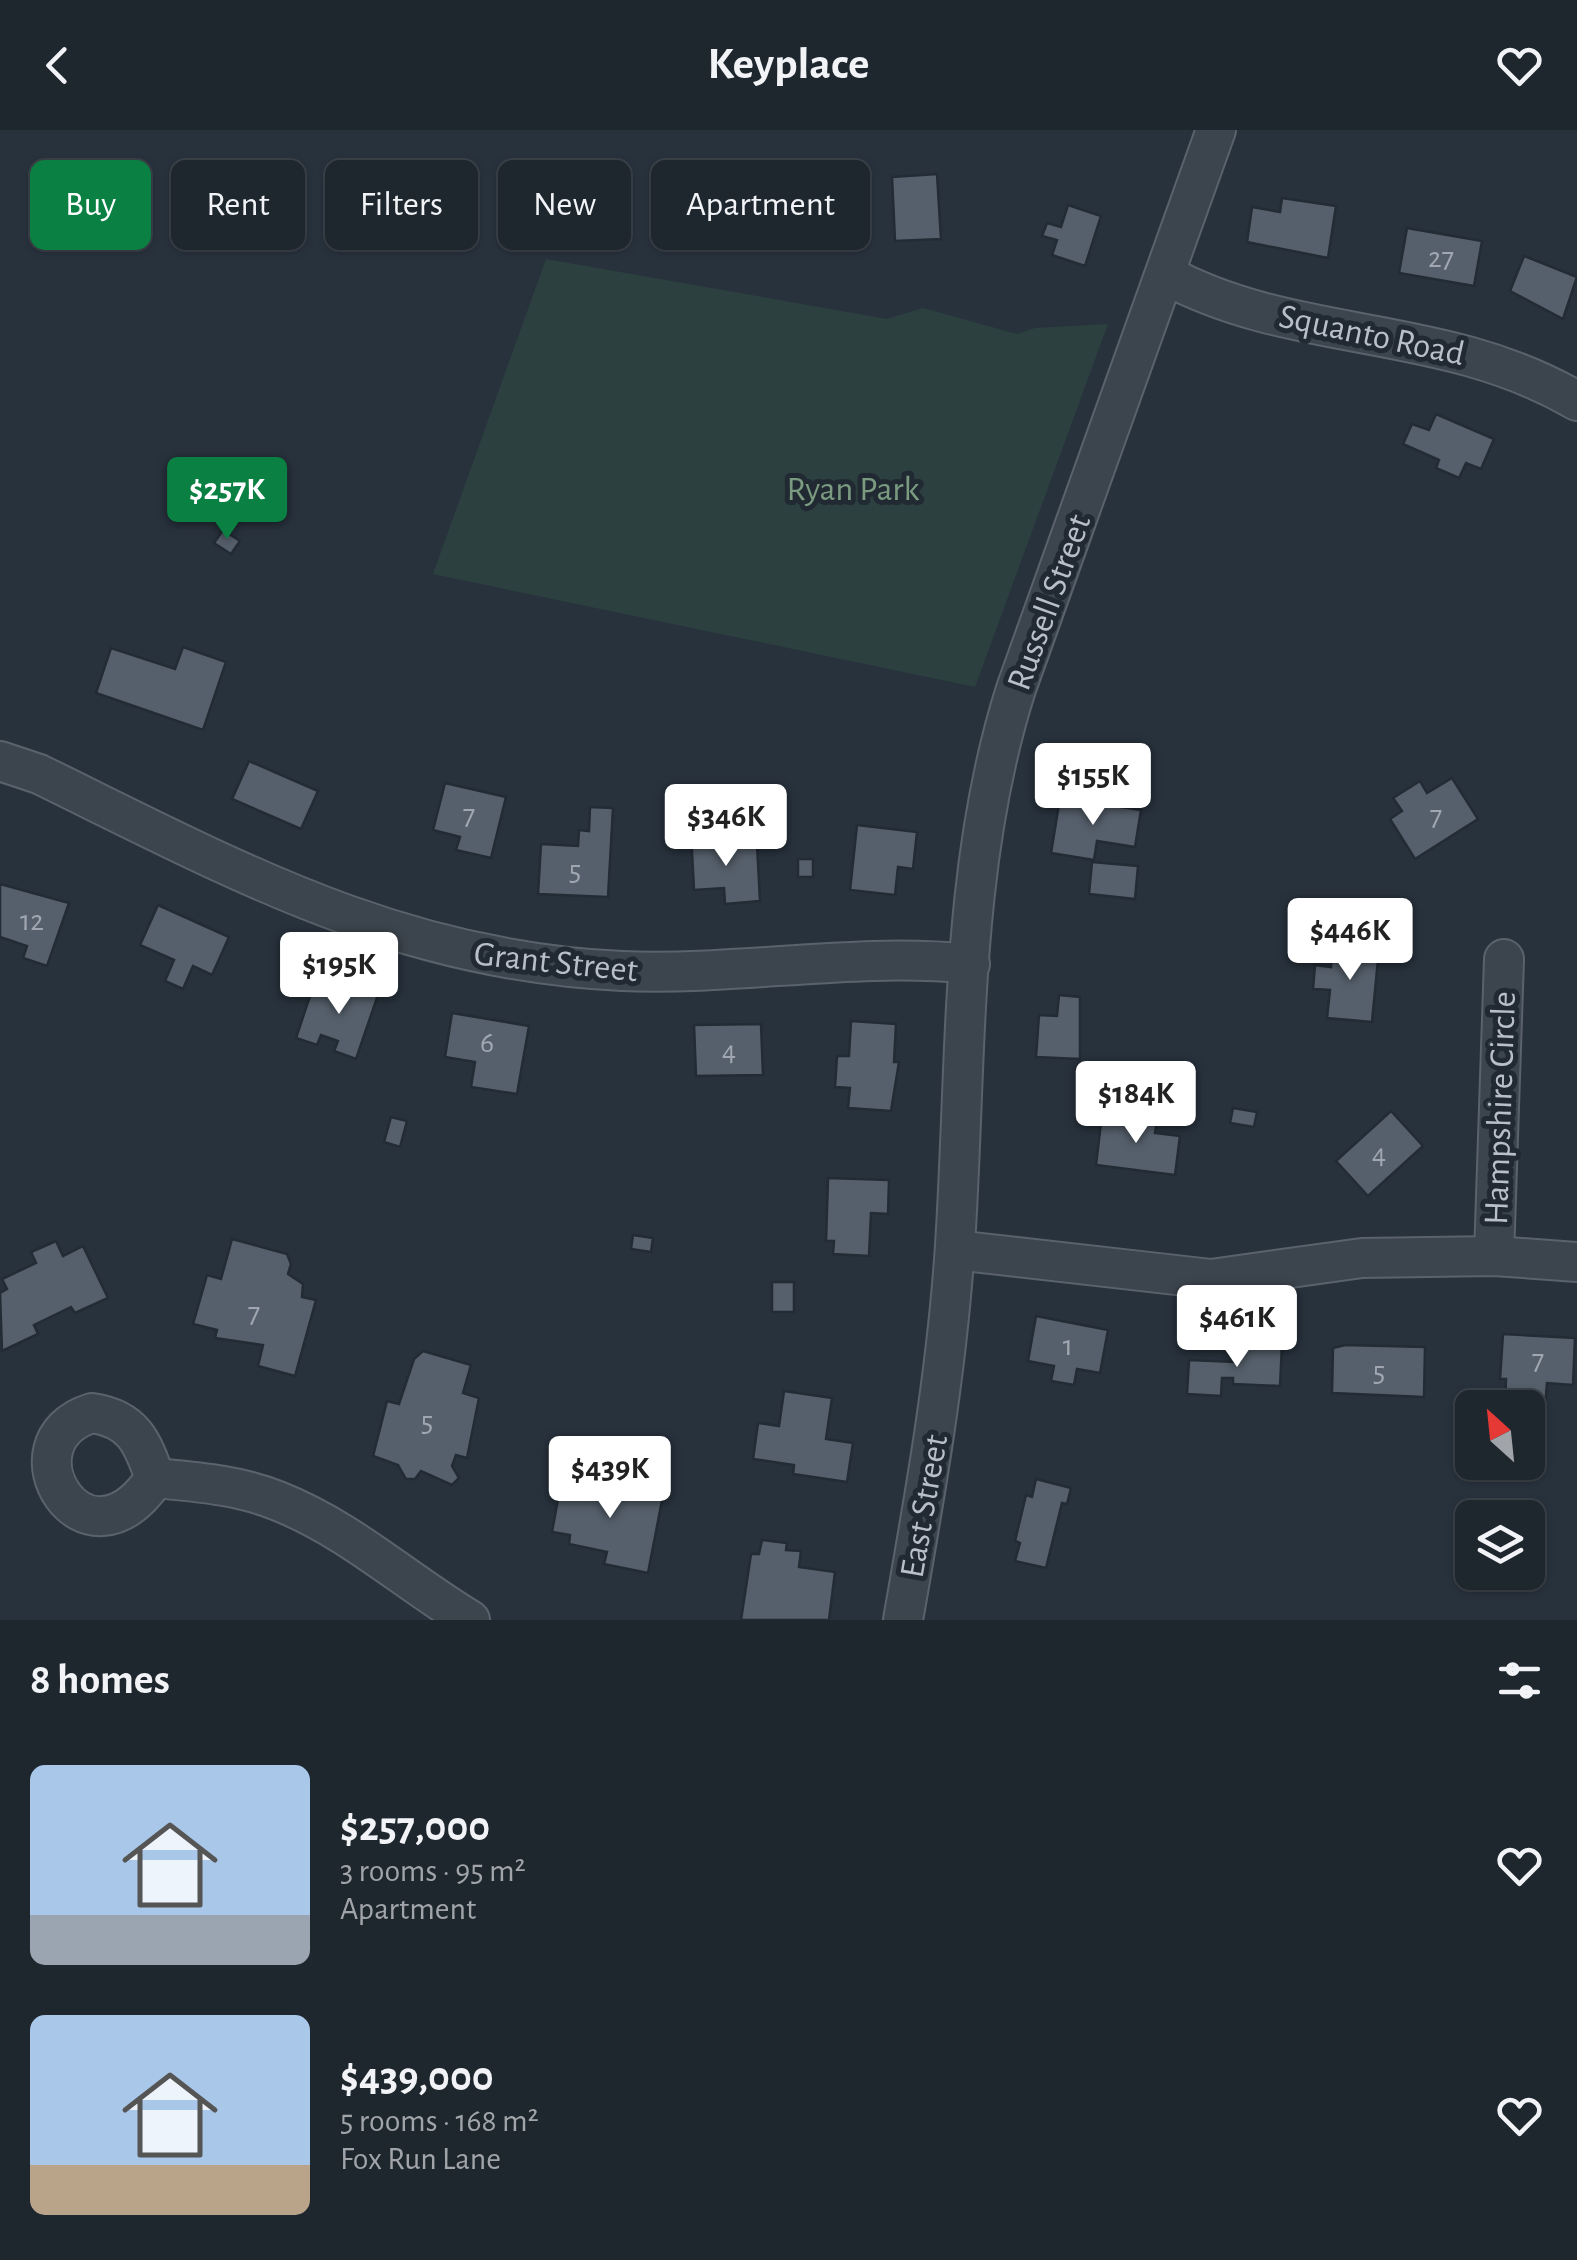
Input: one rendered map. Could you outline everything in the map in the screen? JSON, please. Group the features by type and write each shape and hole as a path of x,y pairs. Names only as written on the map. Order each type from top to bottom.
{"street":[{"name":"Russell Street","path":"942,1392 955,1250 970,964 985,817 1006,721 1216,130"},
{"name":"Squanto Road","path":"1166,274 1226,302 1461,350 1504,364 1577,400"},
{"name":"Grant Street","path":"0,761 39,774 337,915 477,955 627,972 921,959 970,964"},
{"name":"Hampshire Circle","path":"1494,1256 1504,959"},
{"path":"955,1250 1211,1279 1362,1258 1494,1256 1577,1262"},
{"name":"East Street","path":"904,1620 942,1392"},
{"path":"155,1478 226,1486 300,1511 354,1540 470,1620"}],"green space":[{"name":"Ryan Park","path":"546,259 887,319 923,308 1017,334 1035,328 1108,324 975,687 433,574"}],"building":[{"path":"937,174 941,239 895,241 892,177"},
{"path":"1282,198 1336,206 1328,258 1247,242 1252,207 1280,212"},
{"path":"1068,205 1101,216 1085,266 1052,255 1057,240 1042,236 1047,223 1061,227"},
{"path":"1407,228 1482,241 1474,286 1399,273"},
{"path":"1524,256 1577,277 1563,319 1510,291"},
{"path":"1436,414 1494,439 1481,469 1466,463 1459,478 1436,468 1439,460 1403,444 1412,424 1429,430"},
{"path":"223,530 240,541 231,554 214,543"},
{"path":"183,647 226,662 203,730 96,693 111,648 175,669"},
{"path":"249,761 318,791 301,829 232,799"},
{"path":"1452,778 1478,819 1415,859 1390,819 1402,811 1393,798 1420,781 1427,793"},
{"path":"445,783 506,797 491,858 456,850 460,837 433,830"},
{"path":"1060,798 1141,810 1135,847 1097,841 1094,860 1051,853"},
{"path":"590,807 613,808 608,897 538,894 541,844 578,846 579,830 589,831"},
{"path":"857,825 917,832 913,869 898,867 895,895 850,890"},
{"path":"716,833 717,846 757,844 760,901 725,904 724,888 694,890 691,834"},
{"path":"798,859 813,859 813,877 798,877"},
{"path":"1092,862 1138,866 1135,899 1089,894"},
{"path":"0,884 69,903 47,966 23,958 27,946 0,937"},
{"path":"158,905 229,937 212,975 193,966 183,989 165,981 174,960 140,945"},
{"path":"1333,945 1379,949 1372,1022 1327,1018 1330,990 1313,989 1315,965 1331,967"},
{"path":"345,981 379,992 356,1059 334,1051 338,1041 321,1035 317,1045 296,1038 314,984 340,993"},
{"path":"1059,995 1080,997 1080,1059 1036,1057 1039,1015 1057,1016"},
{"path":"452,1013 529,1026 517,1094 471,1087 475,1062 445,1057"},
{"path":"851,1021 896,1024 894,1062 899,1062 891,1111 848,1108 850,1088 835,1087 837,1056 849,1056"},
{"path":"761,1024 763,1075 696,1076 694,1025"},
{"path":"1233,1108 1257,1112 1254,1127 1230,1123"},
{"path":"1391,1111 1423,1146 1368,1196 1336,1161"},
{"path":"1102,1114 1157,1121 1155,1133 1180,1136 1175,1175 1096,1165"},
{"path":"391,1117 407,1121 400,1147 384,1142"},
{"path":"828,1178 889,1180 888,1214 871,1213 869,1256 833,1254 834,1241 826,1241"},
{"path":"633,1235 653,1238 651,1252 631,1249"},
{"path":"232,1239 287,1254 291,1264 288,1274 303,1284 302,1297 316,1300 295,1376 258,1366 263,1345 215,1338 217,1330 193,1324 207,1275 221,1279"},
{"path":"56,1241 63,1256 83,1246 108,1298 75,1313 71,1307 34,1325 38,1334 2,1351 0,1293 7,1289 2,1279 36,1263 31,1252"},
{"path":"772,1282 794,1282 794,1312 772,1312"},
{"path":"1036,1316 1108,1330 1100,1373 1077,1369 1074,1385 1051,1381 1054,1366 1028,1361"},
{"path":"1503,1334 1575,1338 1573,1385 1547,1383 1545,1408 1545,1390 1506,1390 1506,1379 1500,1379"},
{"path":"1235,1343 1282,1345 1280,1386 1233,1384 1233,1378 1222,1378 1221,1396 1187,1394 1189,1360 1234,1362"},
{"path":"1425,1347 1424,1397 1332,1393 1333,1348"},
{"path":"423,1351 471,1365 463,1393 479,1398 467,1458 456,1455 452,1466 459,1478 452,1485 421,1471 415,1479 406,1479 398,1465 373,1456 387,1401 399,1404 414,1359"},
{"path":"784,1391 832,1398 826,1439 853,1443 847,1482 793,1474 794,1465 753,1459 758,1423 779,1426"},
{"path":"562,1477 630,1490 631,1484 664,1490 648,1573 604,1564 607,1552 569,1544 570,1535 552,1532"},
{"path":"1036,1479 1071,1488 1067,1504 1062,1503 1046,1568 1015,1561 1020,1543 1015,1541 1026,1495 1032,1497"},
{"path":"762,1540 787,1543 786,1550 801,1551 799,1567 835,1572 829,1620 741,1620 751,1554 759,1554"}]}
